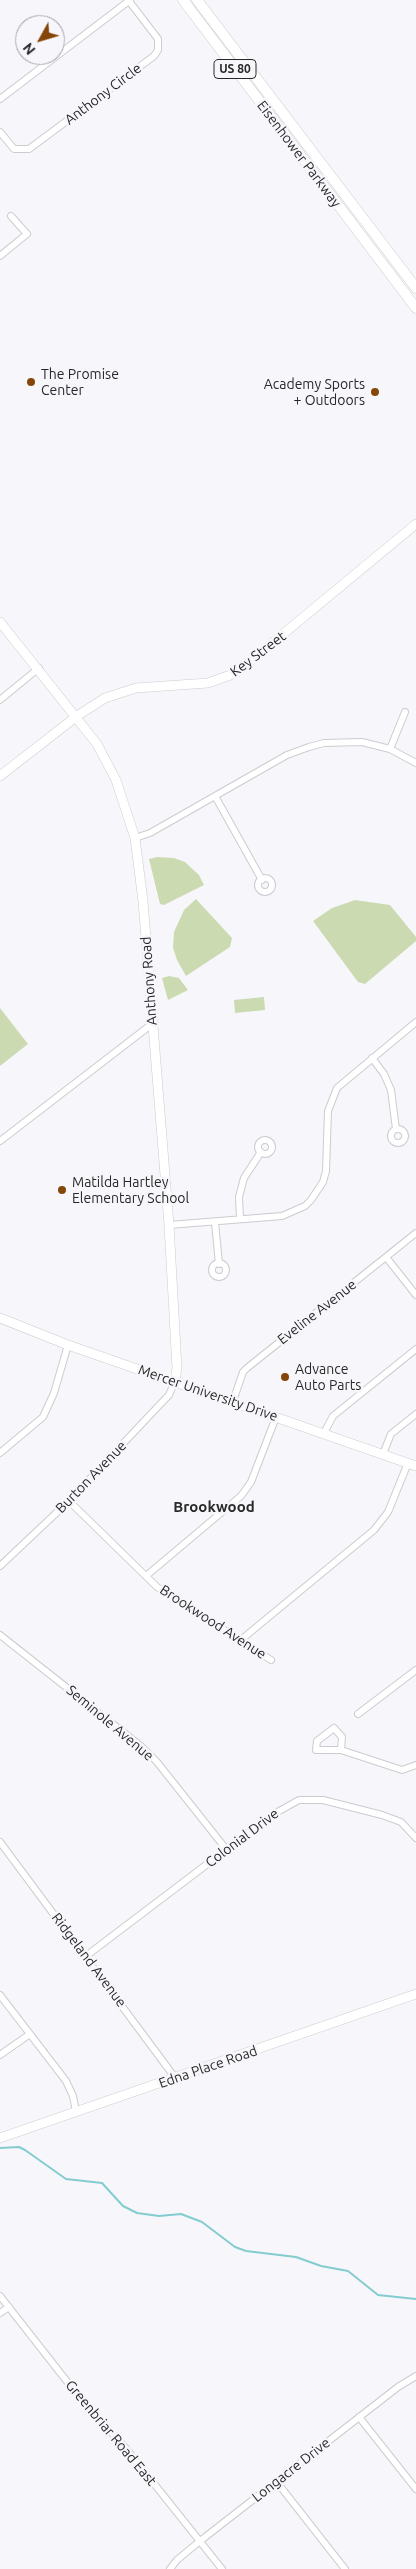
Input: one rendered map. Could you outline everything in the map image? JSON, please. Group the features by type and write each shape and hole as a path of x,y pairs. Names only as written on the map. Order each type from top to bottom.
{"main road":[{"name":"Eisenhower Parkway","path":"183,0 416,308"},
{"name":"Eisenhower Parkway","path":"197,0 416,288"}],"street":[{"path":"0,99 129,0"},
{"name":"Anthony Circle","path":"0,132 14,149 29,149 154,56 158,50 158,39 129,0"},
{"path":"0,256 27,234 11,216"},
{"name":"Key Street","path":"0,776 77,716 100,701 120,692 144,687 208,683 236,673 415,525"},
{"name":"Anthony Road","path":"0,622 77,716 108,764 126,806 135,838 141,881 169,1225 177,1368 175,1381"},
{"path":"0,700 39,668"},
{"path":"390,749 405,712"},
{"path":"135,838 150,832 287,755 309,747 345,742 390,749 416,763"},
{"path":"215,796 262,880"},
{"path":"169,1225 282,1216 298,1210 311,1200 323,1182 326,1171 328,1116 332,1097 343,1081 416,1022"},
{"path":"0,1141 152,1024"},
{"path":"372,1058 384,1074 391,1090 396,1129"},
{"path":"240,1218 239,1197 244,1178 261,1152"},
{"path":"215,1222 219,1264"},
{"name":"Eveline Avenue","path":"233,1401 240,1378 247,1368 416,1233"},
{"path":"386,1257 416,1295"},
{"name":"Mercer University Drive","path":"0,1318 68,1345 412,1464"},
{"path":"0,1453 42,1417 57,1384 68,1345"},
{"path":"324,1433 332,1416 416,1349"},
{"name":"Burton Avenue","path":"0,1566 69,1501 168,1395 175,1381"},
{"path":"383,1454 391,1434 416,1414"},
{"path":"146,1576 240,1496 251,1482 276,1417"},
{"path":"242,1639 374,1530 388,1512 412,1464"},
{"name":"Brookwood Avenue","path":"69,1501 157,1586 242,1639 271,1660"},
{"name":"Seminole Avenue","path":"0,1635 142,1747 226,1849"},
{"path":"358,1714 416,1670"},
{"path":"341,1750 342,1737 334,1728 314,1745 316,1750 341,1750 402,1770 416,1765"},
{"name":"Colonial Drive","path":"86,1956 226,1849 281,1809 299,1800 311,1799 382,1815 401,1822 416,1838"},
{"name":"Ridgeland Avenue","path":"0,1842 176,2079"},
{"name":"Edna Place Road","path":"0,2138 176,2079 416,1994"},
{"path":"0,1995 66,2081 73,2096 76,2112"},
{"path":"0,2055 30,2034"},
{"name":"Greenbriar Road East","path":"0,2296 87,2407 124,2446 222,2569"},
{"path":"0,2313 9,2307"},
{"name":"Longacre Drive","path":"170,2569 177,2560 276,2481 398,2387 416,2376"},
{"path":"359,2417 416,2489"},
{"path":"276,2481 345,2569"}],"green space":[{"path":"157,857 174,858 185,862 199,875 204,885 164,905 160,904 149,859"},
{"path":"196,899 232,938 230,947 186,976 173,948 174,932 184,910"},
{"path":"355,900 390,905 416,937 416,941 365,984 358,982 313,921 332,908"},
{"path":"169,976 179,978 188,990 168,1000 162,978"},
{"path":"264,997 265,1010 235,1013 234,1000"},
{"path":"0,1008 28,1044 0,1066"}],"waterway":[{"path":"0,2148 19,2147 66,2179 102,2183 123,2206 137,2213 159,2216 181,2214 202,2222 235,2247 246,2251 296,2257 321,2266 348,2271 378,2295 416,2299"}],"place":[{"name":"The Promise Center","path":"31,382"},
{"name":"Academy Sports + Outdoors","path":"375,392"},
{"name":"Matilda Hartley Elementary School","path":"62,1190"},
{"name":"Advance Auto Parts","path":"285,1377"}],"district":[{"name":"Brookwood","path":"214,1507"}]}
